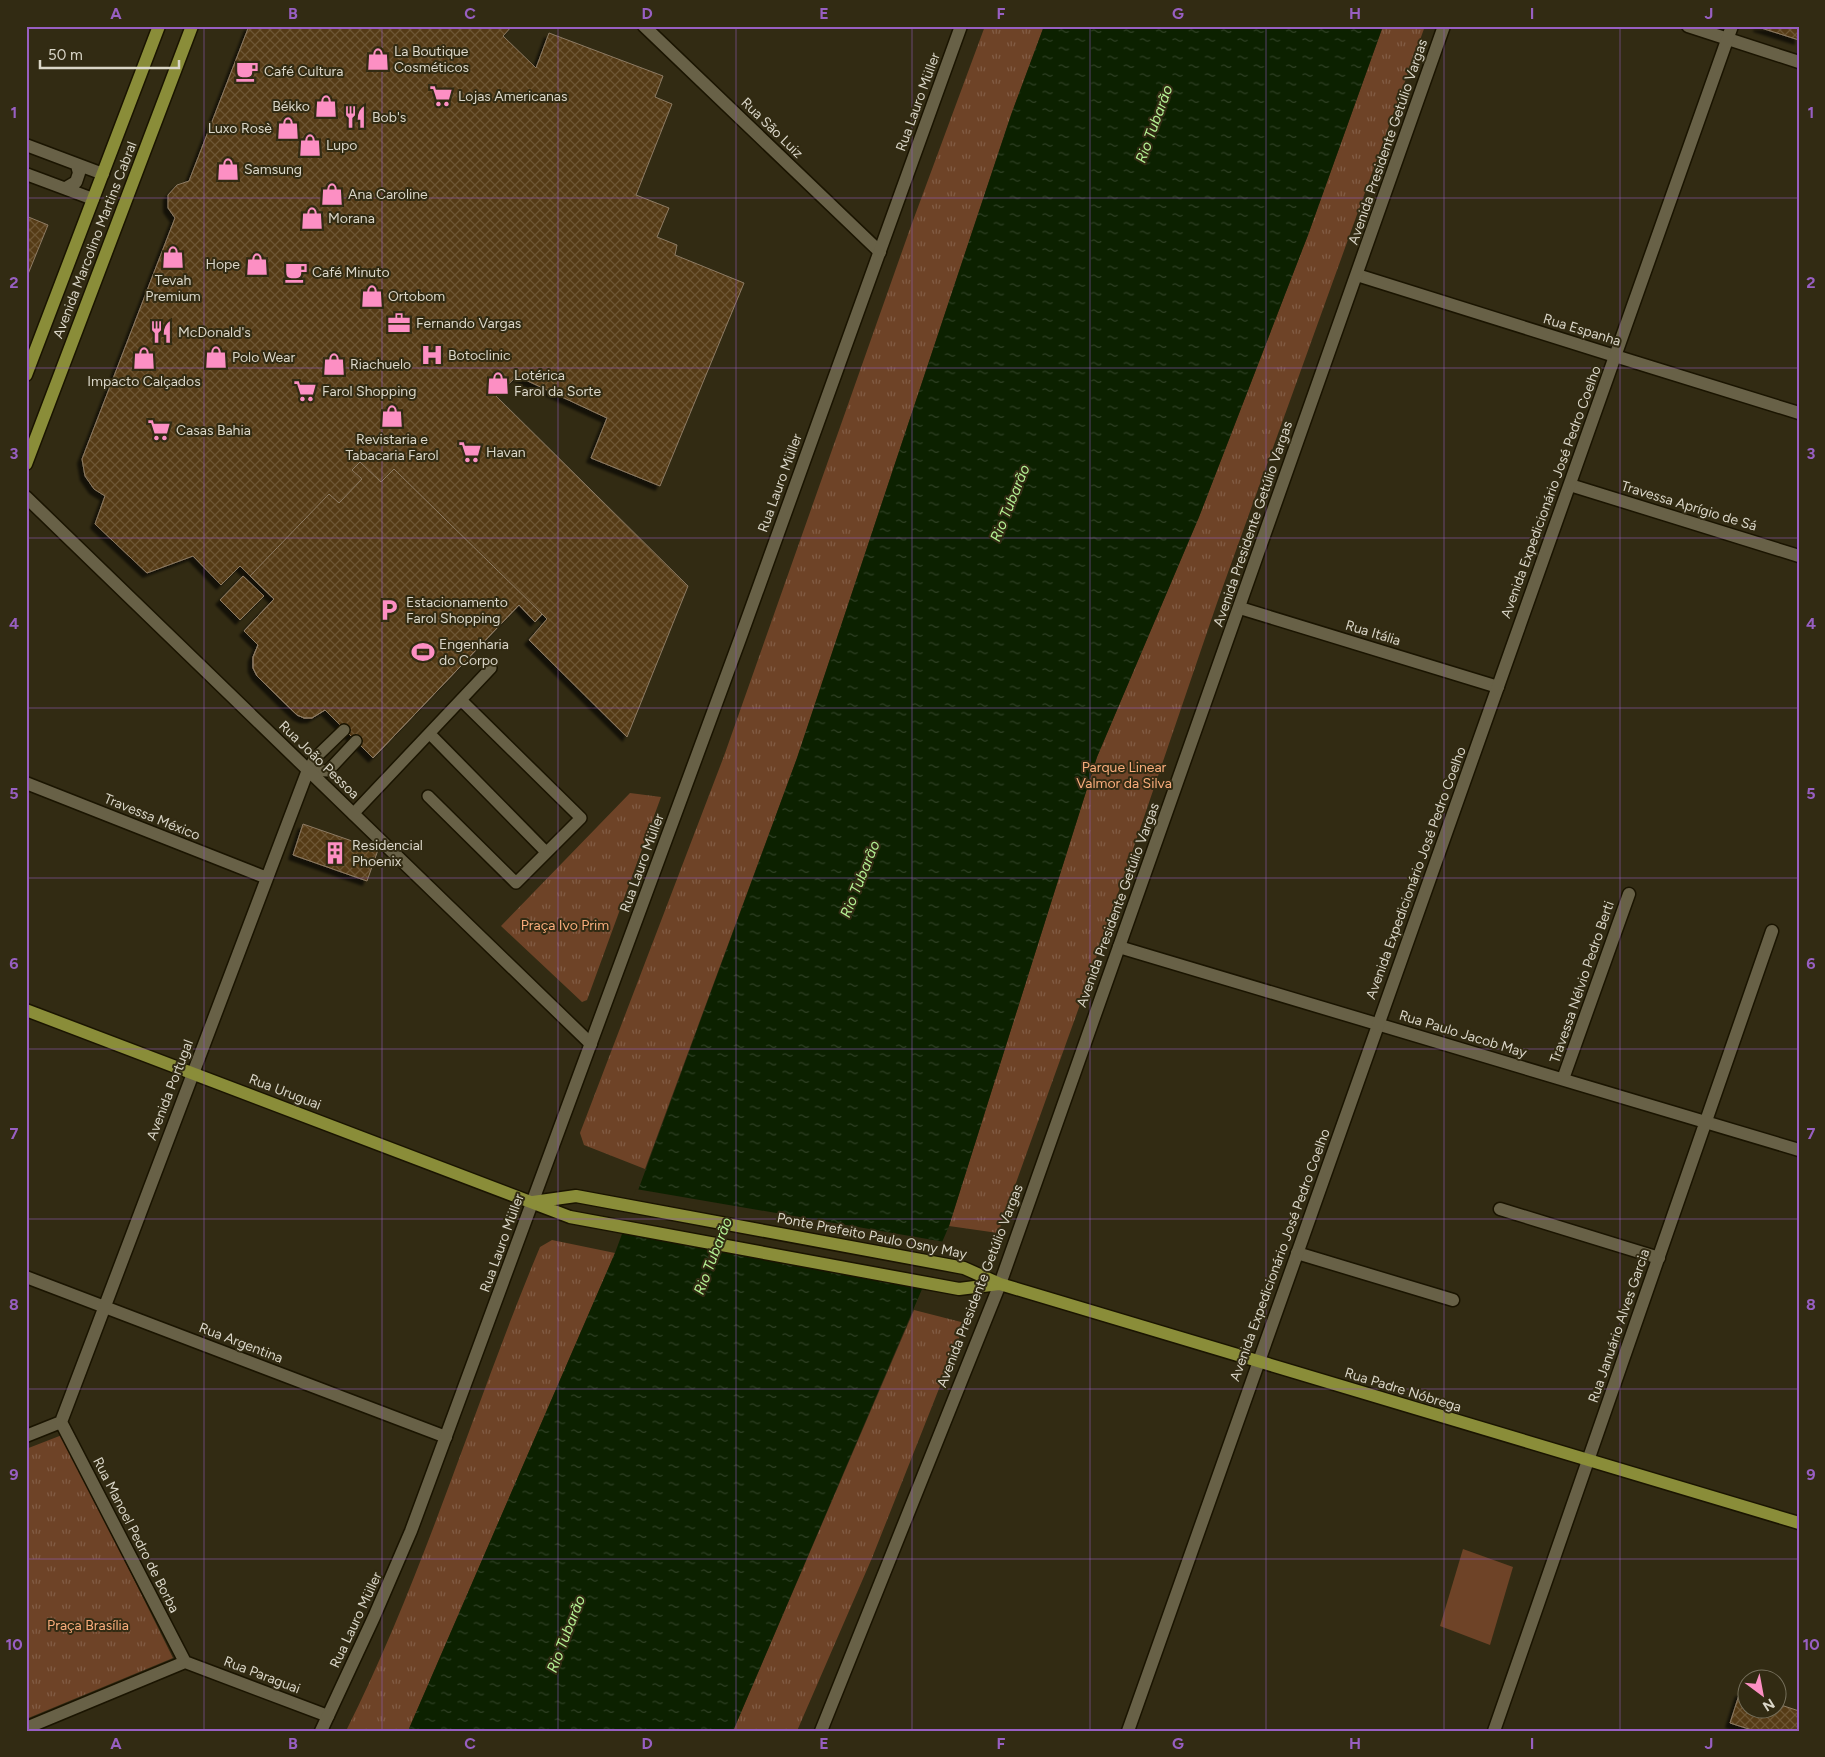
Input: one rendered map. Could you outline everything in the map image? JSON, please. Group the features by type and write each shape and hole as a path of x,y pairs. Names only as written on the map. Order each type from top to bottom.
{"main road":[{"name":"Avenida Marcolino Martins Cabral","path":"26,376 159,26"},
{"name":"Avenida Marcolino Martins Cabral","path":"26,464 192,26"},
{"name":"Rua Uruguai","path":"26,1010 533,1202"},
{"name":"Ponte Prefeito Paulo Osny May","path":"533,1202 576,1196 964,1268 1000,1284"},
{"path":"533,1202 570,1217 959,1289 1000,1284"},
{"name":"Rua Padre Nóbrega","path":"1000,1284 1799,1523"}],"street":[{"name":"Rua São Luiz","path":"644,26 880,252"},
{"name":"Rua Lauro Müller","path":"321,1731 392,1578 446,1437 961,26"},
{"name":"Avenida Presidente Getúlio Vargas","path":"821,1731 1000,1284 1444,26"},
{"path":"1688,26 1799,62"},
{"name":"Avenida Expedicionário José Pedro Coelho","path":"1128,1731 1732,26"},
{"path":"26,145 103,174"},
{"path":"66,188 76,182 79,173 77,165"},
{"path":"26,174 93,199"},
{"name":"Rua Espanha","path":"1357,275 1799,414"},
{"name":"Travessa Aprígio de Sá","path":"1570,485 1799,556"},
{"name":"Rua João Pessoa","path":"26,498 591,1044"},
{"name":"Rua Itália","path":"1240,608 1498,687"},
{"name":"Avenida Portugal","path":"60,1422 308,770"},
{"name":"Travessa México","path":"26,783 267,878"},
{"name":"Travessa Nélvio Pedro Berti","path":"1563,1079 1628,894"},
{"name":"Rua Januário Alves Garcia","path":"1494,1731 1772,932"},
{"name":"Rua Paulo Jacob May","path":"1119,947 1799,1150"},
{"path":"1500,1209 1659,1258"},
{"path":"1297,1253 1453,1300"},
{"name":"Rua Argentina","path":"26,1277 446,1437"},
{"path":"26,1436 60,1422"},
{"name":"Rua Manoel Pedro de Borba","path":"60,1422 184,1662"},
{"path":"26,1728 184,1662"},
{"name":"Rua Paraguai","path":"184,1662 328,1716"}],"lane":[{"path":"353,814 490,668"},
{"path":"428,796 516,883 581,818 461,700"},
{"path":"344,730 315,758 308,770 328,771 356,742"},
{"path":"430,734 546,852"}],"green space":[{"path":"985,26 1044,26 1011,115 797,758 645,1169 584,1145 580,1133 724,756 911,226"},
{"name":"Parque Linear Valmor da Silva","path":"1383,26 1425,26 1217,603 1082,999 998,1233 949,1226 1097,757 1199,517 1308,235"},
{"name":"Praça Ivo Prim","path":"630,793 661,797 587,1000 582,1002 501,926"},
{"path":"552,1240 615,1253 408,1731 346,1731 400,1612 540,1247"},
{"path":"914,1310 965,1323 872,1558 797,1731 733,1731"},
{"name":"Praça Brasília","path":"62,1435 173,1658 26,1719 26,1449"},
{"path":"1463,1549 1513,1567 1490,1645 1440,1626"}],"water":[{"name":"Rio Tubarão","path":"1044,26 1383,26 1308,235 1199,517 1097,757 949,1226 733,1731 408,1731 615,1253 797,758 1011,115"}],"pier":[{"path":"636,1189 945,1242 926,1289 620,1232"}],"building":[{"name":"Farol Shopping","path":"249,26 512,26 503,36 536,68 549,33 663,76 655,97 672,104 636,195 669,208 657,237 677,245 675,255 744,283 660,486 591,458 607,418 517,376 496,396 688,586 627,737 529,640 547,619 542,614 535,622 519,605 373,758 325,710 312,718 304,718 297,715 257,676 253,668 253,657 258,645 244,631 274,599 240,566 221,585 193,556 147,573 95,524 105,496 94,489 85,476 82,459 175,218 168,208 168,195 177,185 189,181"},
{"path":"1758,26 1799,26 1799,40 1758,27"},
{"path":"26,216 48,225 26,279"},
{"name":"Estacionamento Farol Shopping","path":"360,462 381,482 394,469 542,614 535,622 519,605 373,758 325,710 312,718 304,718 297,715 257,676 253,668 253,657 258,645 244,631 274,599 250,576 329,494 339,503 362,479 352,470"},
{"path":"243,576 264,596 240,620 220,600"},
{"name":"Residencial Phoenix","path":"303,824 378,850 367,881 293,855"},
{"path":"1738,1698 1738,1720 1788,1720 1788,1707 1799,1711 1798,1731 1755,1731 1730,1723"}],"place":[{"name":"La Boutique Cosméticos","path":"378,59"},
{"name":"Café Cultura","path":"247,71"},
{"name":"Lojas Americanas","path":"441,96"},
{"name":"Békko","path":"326,106"},
{"name":"Bob's","path":"355,117"},
{"name":"Luxo Rosè","path":"288,128"},
{"name":"Lupo","path":"310,145"},
{"name":"Samsung","path":"228,169"},
{"name":"Ana Caroline","path":"332,194"},
{"name":"Morana","path":"312,218"},
{"name":"Tevah Premium","path":"173,257"},
{"name":"Hope","path":"257,264"},
{"name":"Café Minuto","path":"296,272"},
{"name":"Ortobom","path":"372,296"},
{"name":"Fernando Vargas","path":"399,323"},
{"name":"McDonald's","path":"161,332"},
{"name":"Botoclinic","path":"432,355"},
{"name":"Polo Wear","path":"216,357"},
{"name":"Impacto Calçados","path":"144,358"},
{"name":"Riachuelo","path":"334,364"},
{"name":"Lotérica Farol da Sorte","path":"498,383"},
{"name":"Farol Shopping","path":"305,391"},
{"name":"Revistaria e Tabacaria Farol","path":"392,416"},
{"name":"Casas Bahia","path":"159,430"},
{"name":"Havan","path":"470,452"},
{"name":"Estacionamento Farol Shopping","path":"389,610"},
{"name":"Engenharia do Corpo","path":"423,652"},
{"name":"Residencial Phoenix","path":"335,853"}]}
